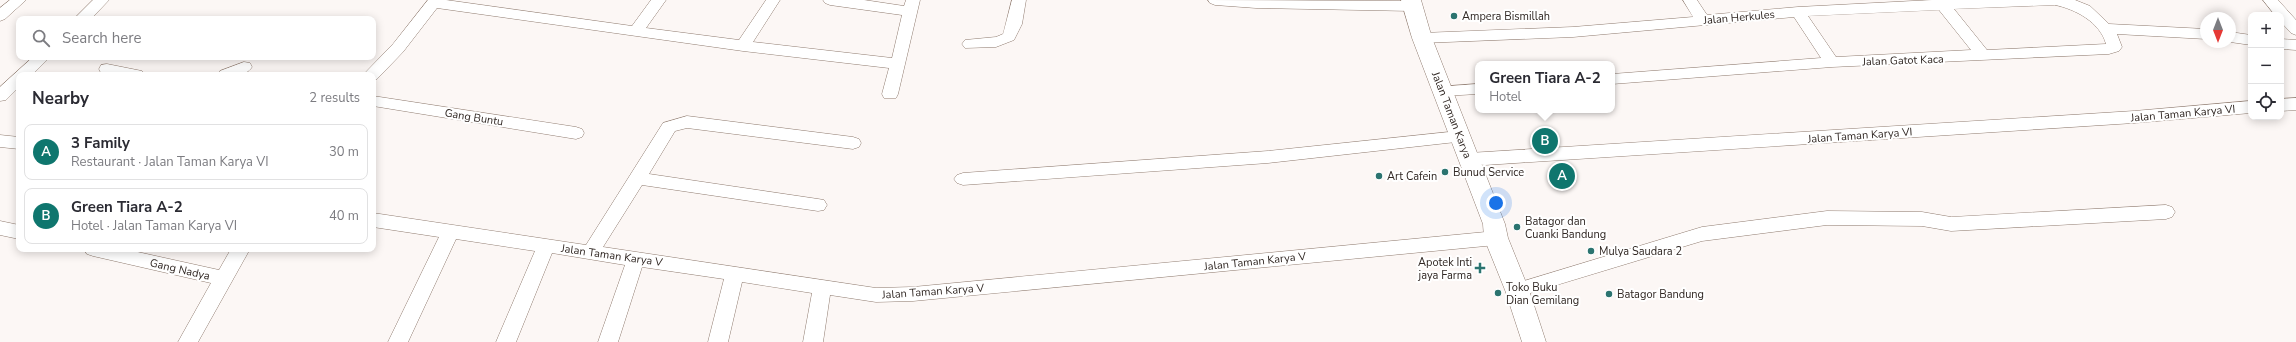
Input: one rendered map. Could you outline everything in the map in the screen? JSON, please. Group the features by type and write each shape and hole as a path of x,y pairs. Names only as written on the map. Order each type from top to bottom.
{"street":[{"path":"0,16 19,0"},
{"path":"85,16 102,0"},
{"path":"636,31 659,0"},
{"path":"743,46 773,0"},
{"path":"830,0 911,5 890,94"},
{"path":"970,44 995,44 1008,40 1012,34 1019,0"},
{"path":"1215,0 1256,3 1411,3"},
{"path":"1690,0 1703,20"},
{"name":"Jalan Herkules","path":"1422,38 1573,32 1798,12 1942,3 2056,0"},
{"name":"Jalan Gatot Kaca","path":"1615,79 1832,62 1984,56 2114,47 2114,42 2105,29 2084,9 2070,3 2056,0"},
{"path":"2270,0 2296,30"},
{"path":"374,72 398,48 435,1 743,46 898,64"},
{"name":"Jalan Taman Karya","path":"1411,3 1422,38 1459,137 1494,224 1496,238 1517,290 1534,342"},
{"path":"1942,3 1984,56"},
{"path":"1798,12 1832,62"},
{"path":"2105,29 2200,34"},
{"path":"2236,38 2248,40"},
{"path":"2284,44 2296,45"},
{"path":"26,72 39,60"},
{"path":"233,72 244,67"},
{"path":"108,69 122,72"},
{"path":"0,96 16,81"},
{"path":"1443,91 1475,88"},
{"name":"Gang Buntu","path":"376,101 576,133"},
{"path":"2284,105 2296,104"},
{"name":"Jalan Taman Karya VI","path":"1469,159 2134,117 2248,107"},
{"path":"590,253 669,127 677,123 687,122 854,142"},
{"path":"963,179 1268,157 1459,137"},
{"path":"0,141 16,143"},
{"path":"637,178 818,204"},
{"path":"1517,290 1702,234 1827,218 1922,219 1951,224 2166,212"},
{"name":"Jalan Taman Karya V","path":"376,220 876,295 913,294 1496,238"},
{"path":"0,228 16,231"},
{"path":"398,342 451,232"},
{"path":"506,342 546,245"},
{"name":"Gang Nadya","path":"106,252 221,278"},
{"path":"188,342 208,309 221,278 238,252"},
{"path":"608,342 636,259"},
{"path":"718,342 735,273"},
{"path":"813,342 822,286"}],"place":[{"name":"Ampera Bismillah","path":"1454,16"},
{"name":"Green Tiara A-2","path":"1545,141"},
{"name":"Bunud Service","path":"1445,172"},
{"name":"Art Cafein","path":"1379,176"},
{"name":"3 Family","path":"1562,176"},
{"name":"Batagor dan Cuanki Bandung","path":"1517,227"},
{"name":"Mulya Saudara 2","path":"1591,251"},
{"name":"Apotek Inti jaya Farma","path":"1480,268"},
{"name":"Toko Buku Dian Gemilang","path":"1498,293"},
{"name":"Batagor Bandung","path":"1609,294"}]}
